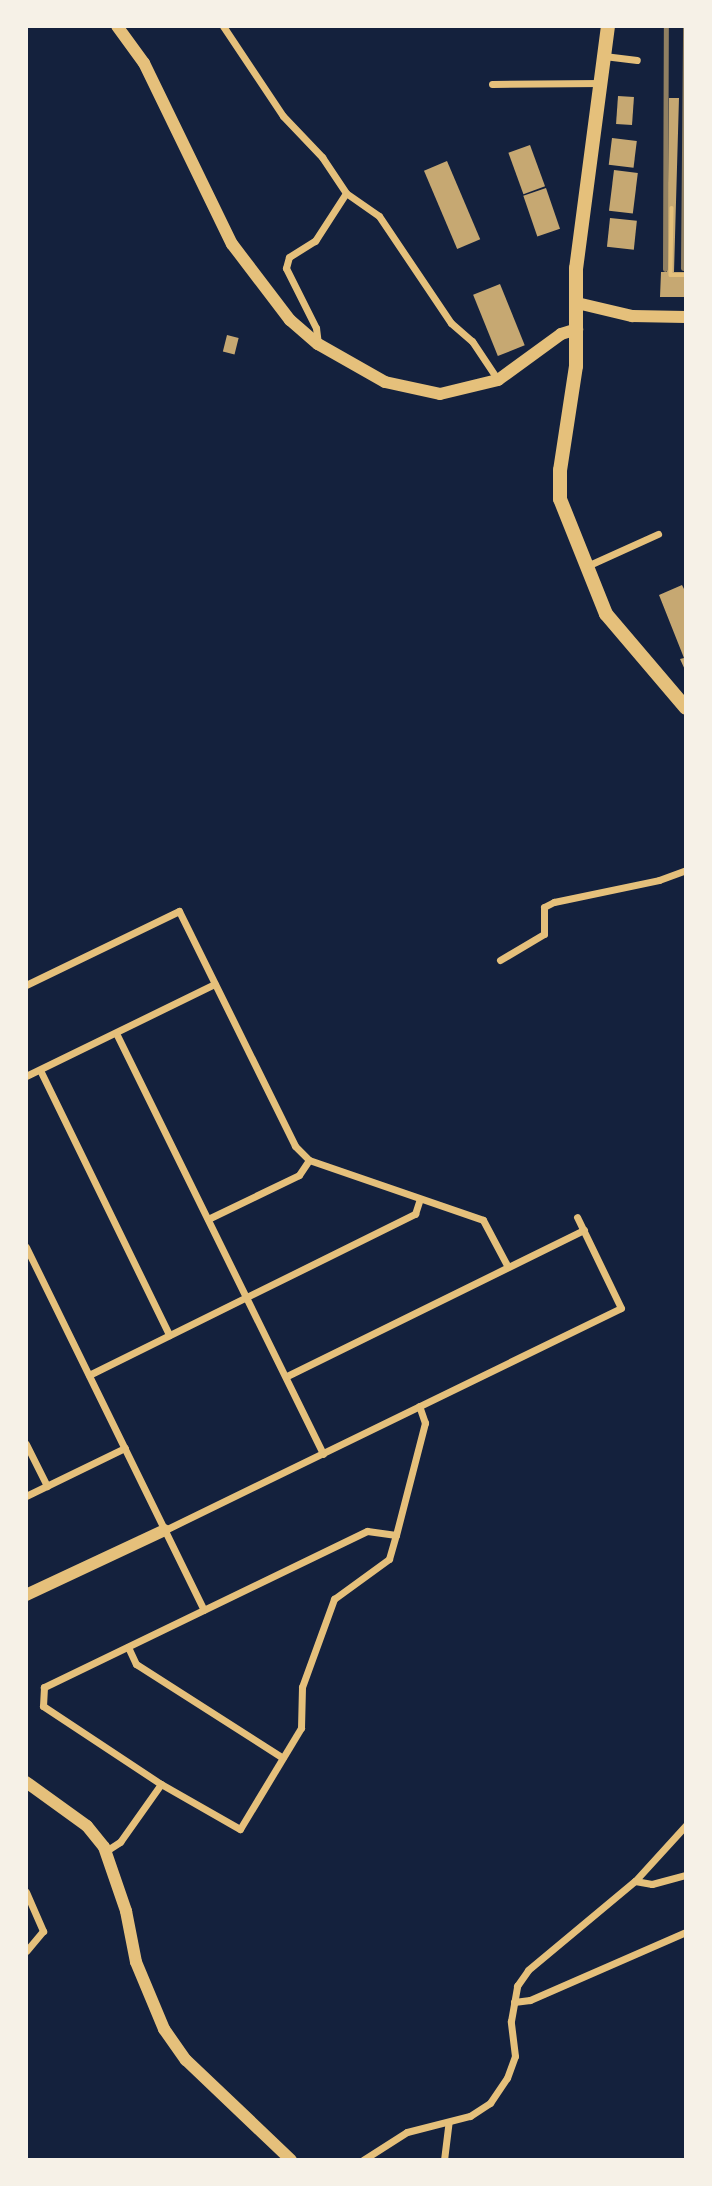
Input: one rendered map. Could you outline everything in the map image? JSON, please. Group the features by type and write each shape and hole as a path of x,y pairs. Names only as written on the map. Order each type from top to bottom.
{"main road":[{"path":"608,26 576,268 577,329 560,499 606,614 686,708"}],"street":[{"path":"117,26 144,63 232,244 290,320 318,344 363,372 412,391 440,394 498,380 561,334 577,329"},
{"path":"223,26 267,96 322,157 346,193 379,216 451,323 472,341 498,380"},
{"path":"604,56 638,60"},
{"path":"492,84 601,83"},
{"path":"318,344 316,328 286,268 289,257 315,241 346,193"},
{"path":"577,303 632,316 686,317"},
{"path":"586,566 658,534"},
{"path":"500,960 544,934 544,907 554,902 659,880 686,870"},
{"path":"26,985 179,911 295,1146 309,1160 483,1220 508,1267"},
{"path":"26,1076 215,984"},
{"path":"116,1033 287,1376 323,1454"},
{"path":"40,1070 169,1335"},
{"path":"208,1219 299,1175 309,1160"},
{"path":"89,1375 415,1214 420,1199"},
{"path":"26,1595 621,1308 577,1216"},
{"path":"287,1376 584,1230"},
{"path":"26,1247 204,1610"},
{"path":"396,1535 367,1531 44,1687 43,1706 161,1784 240,1829 301,1728 302,1687 334,1599 389,1559 396,1535 425,1423 419,1406"},
{"path":"26,1444 47,1486"},
{"path":"26,1496 125,1448"},
{"path":"128,1647 136,1664 283,1758"},
{"path":"26,1782 87,1826 106,1851 126,1911 135,1962 164,2029 186,2060 291,2160"},
{"path":"106,1851 120,1842 161,1784"},
{"path":"363,2160 407,2133 449,2122 490,2103 507,2078 515,2056 511,2021 514,2002 528,1970 635,1881 686,1825"},
{"path":"635,1881 652,1884 686,1875"},
{"path":"26,1892 43,1931 26,1951"},
{"path":"514,2002 530,2000 686,1932"},
{"path":"444,2160 449,2122"}],"path":[{"path":"672,208 671,275 686,275"}],"building":[{"path":"618,96 634,97 632,125 616,124"},
{"path":"669,98 679,98 674,272 686,272 686,297 660,297 661,272 667,272"},
{"path":"612,138 637,141 634,168 609,165"},
{"path":"530,145 545,186 523,194 508,153"},
{"path":"447,161 480,239 457,249 424,171"},
{"path":"614,170 638,173 633,214 609,211"},
{"path":"546,188 560,229 537,236 523,196"},
{"path":"610,218 637,221 634,250 607,247"},
{"path":"500,284 525,345 498,356 473,295"},
{"path":"227,335 239,338 235,354 223,351"},
{"path":"682,585 686,593 686,672 680,659 684,658 659,595"}],"railway":[{"path":"665,269 666,26"},
{"path":"683,268 685,26"}]}
